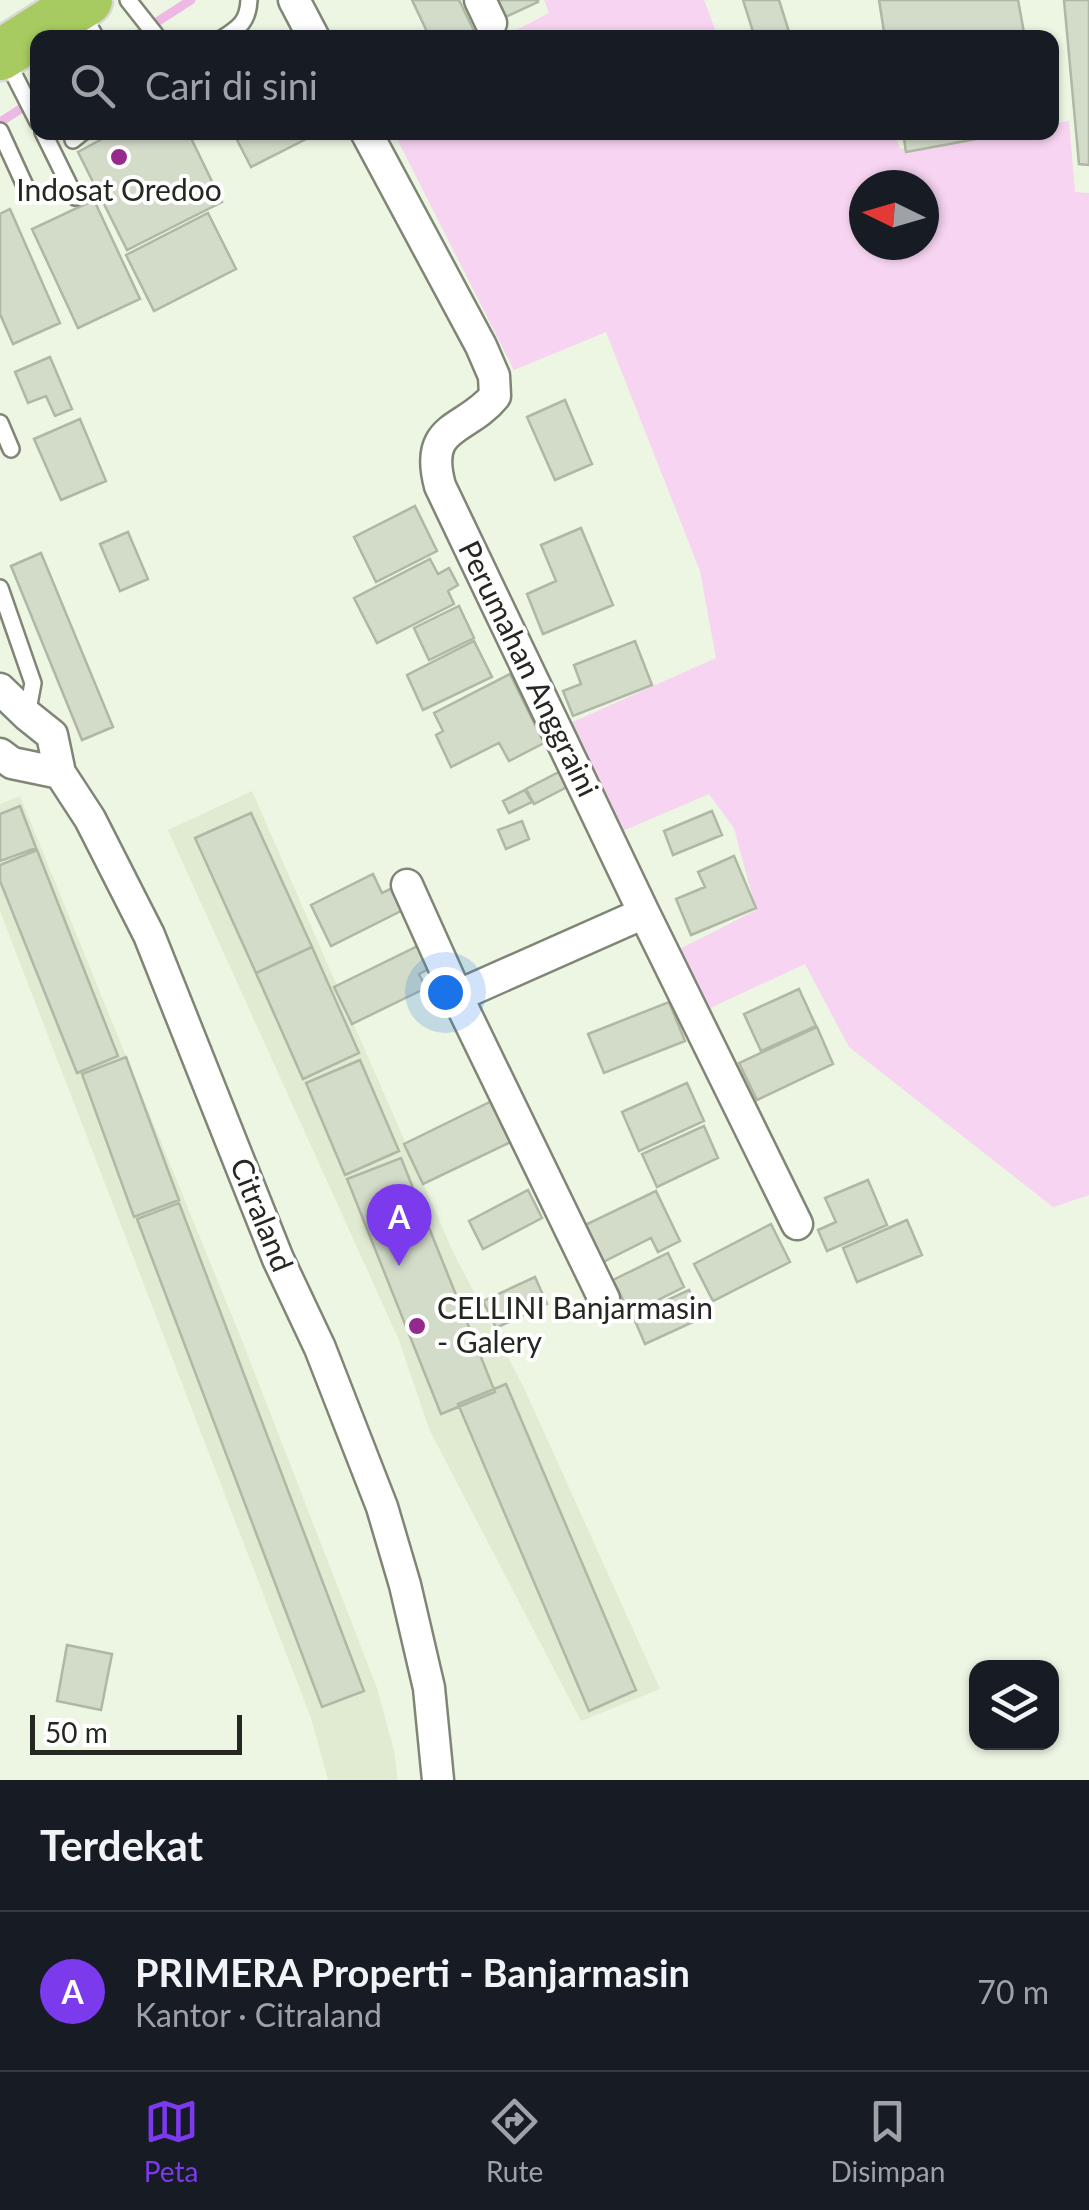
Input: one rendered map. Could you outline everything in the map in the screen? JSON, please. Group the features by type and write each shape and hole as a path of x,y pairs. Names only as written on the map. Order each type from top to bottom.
{"highway":[{"path":"53,30 87,14"},
{"path":"1,54 30,41"}],"street":[{"path":"294,0 310,30"},
{"name":"Perumahan Anggraini","path":"370,140 494,376 495,396 485,409 447,431 437,452 440,486 797,1224"},
{"name":"Citraland","path":"0,690 52,735 60,773 90,819 149,935 278,1260 320,1348 382,1506 404,1584 428,1688 438,1780"},
{"path":"6,758 60,773"},
{"path":"407,885 604,1299"},
{"path":"458,996 644,914"}],"lane":[{"path":"128,0 152,30"},
{"path":"235,30 248,16 248,0"},
{"path":"1,54 30,107"},
{"path":"0,131 27,190"},
{"path":"46,140 76,197"},
{"path":"0,423 11,449"},
{"path":"0,588 34,683 27,716"}],"shaded area":[{"path":"544,0 704,0 715,30 516,30 549,13"},
{"path":"1069,121 1075,192 1089,193 1089,1195 1053,1207 849,1047 805,964 710,1008 674,952 756,910 734,828 709,794 618,833 568,724 716,658 700,571 606,332 514,370 398,140 897,140 900,149 957,140 1059,140 1059,123"},
{"path":"252,791 454,1254 524,1388 660,1689 581,1721 429,1429 399,1340 168,830"},
{"path":"20,796 243,1343 377,1688 398,1780 328,1780 311,1718 0,911 0,804"}],"building":[{"path":"412,0 459,0 474,30 426,30"},
{"path":"492,0 538,0 538,2 501,19"},
{"path":"743,0 779,0 788,30 752,30"},
{"path":"879,0 1018,0 1024,30 884,30"},
{"path":"1064,0 1089,0 1089,165 1079,164"},
{"path":"100,140 192,140 222,202 127,250 78,152"},
{"path":"237,140 304,140 251,167"},
{"path":"904,140 971,140 906,152"},
{"path":"94,200 140,299 78,328 32,229"},
{"path":"10,209 60,323 13,344 0,314 0,214"},
{"path":"208,213 236,269 154,311 126,255"},
{"path":"50,357 72,409 55,416 46,396 28,403 15,372"},
{"path":"565,400 592,464 555,480 527,417"},
{"path":"80,419 106,481 61,500 34,439"},
{"path":"415,506 437,551 376,582 354,537"},
{"path":"581,528 613,605 543,634 527,594 556,581 541,545"},
{"path":"128,532 148,579 120,591 100,544"},
{"path":"41,553 113,727 82,740 11,566"},
{"path":"430,559 438,574 449,568 458,585 448,591 454,604 377,643 354,598"},
{"path":"459,606 474,638 429,660 414,628"},
{"path":"474,641 492,677 423,710 407,675"},
{"path":"635,641 652,685 573,716 563,691 581,684 574,665"},
{"path":"510,674 544,743 509,761 499,743 451,767 436,735 443,731 434,713"},
{"path":"559,772 567,787 534,804 526,789"},
{"path":"525,790 532,802 509,813 503,801"},
{"path":"20,806 36,848 0,861 0,814"},
{"path":"712,811 722,835 673,855 664,831"},
{"path":"251,813 312,947 256,973 195,838"},
{"path":"522,821 529,839 506,849 498,830"},
{"path":"37,850 118,1056 77,1073 0,881 0,865"},
{"path":"734,856 756,908 691,935 676,899 705,887 698,872"},
{"path":"373,874 382,893 397,886 407,908 331,946 311,905"},
{"path":"424,943 435,966 419,974 426,988 352,1024 334,987"},
{"path":"312,947 359,1053 303,1079 256,973"},
{"path":"799,989 816,1026 761,1051 744,1014"},
{"path":"669,1002 685,1041 604,1073 588,1034"},
{"path":"817,1027 833,1064 757,1100 739,1063"},
{"path":"126,1057 179,1200 134,1217 82,1074"},
{"path":"360,1060 399,1151 345,1175 306,1083"},
{"path":"687,1083 704,1121 639,1151 622,1112"},
{"path":"496,1099 515,1140 423,1184 404,1144"},
{"path":"704,1126 718,1158 657,1187 642,1154"},
{"path":"401,1158 495,1392 441,1414 347,1179"},
{"path":"868,1180 887,1225 827,1251 818,1230 836,1222 825,1198"},
{"path":"528,1190 542,1218 483,1249 469,1221"},
{"path":"656,1191 680,1241 658,1252 651,1238 603,1262 585,1225"},
{"path":"179,1203 364,1691 322,1707 137,1219"},
{"path":"907,1220 922,1255 857,1282 843,1248"},
{"path":"771,1224 790,1262 713,1301 694,1264"},
{"path":"668,1253 684,1287 630,1314 613,1280"},
{"path":"535,1277 547,1304 496,1328 483,1301"},
{"path":"689,1290 702,1318 645,1344 633,1316"},
{"path":"506,1384 636,1690 589,1711 458,1404"},
{"path":"67,1645 112,1654 101,1710 57,1701"}],"waterway":[{"path":"144,30 191,0"},
{"path":"0,122 30,103"}],"place":[{"name":"Indosat Oredoo","path":"119,157"},
{"name":"PRIMERA Properti - Banjarmasin","path":"399,1266"},
{"name":"CELLINI Banjarmasin - Galery","path":"417,1326"}]}
